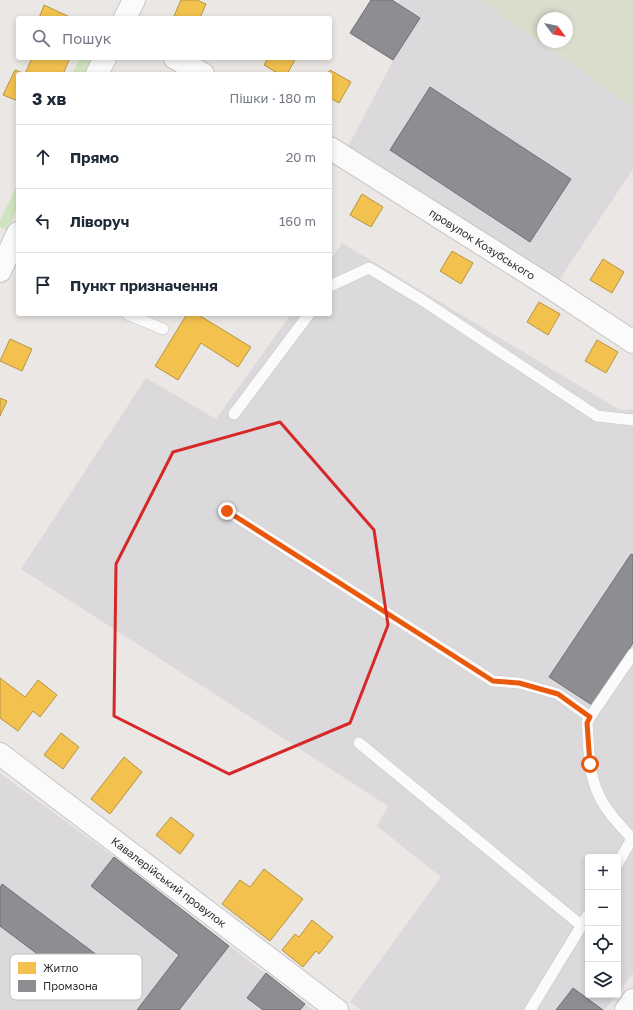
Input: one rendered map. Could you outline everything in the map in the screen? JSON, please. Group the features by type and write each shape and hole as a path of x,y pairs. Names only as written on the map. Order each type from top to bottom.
{"street":[{"path":"126,16 134,0"},
{"path":"98,72 104,60"},
{"path":"178,60 200,72"},
{"name":"провулок Козубського","path":"332,149 633,342"},
{"name":"Кавалерійський провулок","path":"0,754 337,1010"},
{"path":"626,1010 633,1000"}],"lane":[{"path":"332,285 369,268 422,300 597,416 633,420"},
{"path":"132,316 163,329"},
{"path":"234,414 308,316"},
{"path":"227,511 493,681 519,683 558,694 590,717"},
{"path":"621,858 633,837 606,807 597,791 590,764 587,723 633,654"},
{"path":"359,743 582,926"},
{"path":"530,1010 585,920"}],"highlighted area":[{"path":"280,422 374,530 388,625 350,723 229,774 114,716 116,564 173,452"}],"shaded area":[{"path":"371,0 392,0 398,3 400,0 479,0 537,40 537,48 548,48 633,107 633,169 553,289 343,156 393,61 350,33"},
{"path":"342,243 620,410 633,409 633,973 621,989 621,854 585,854 585,998 614,998 605,1010 361,1010 350,1002 441,877 377,826 388,806 21,569 146,378 216,419 290,316 332,316 332,257"},
{"path":"0,773 114,857 313,1010 0,1010"}],"green space":[{"path":"479,0 633,0 633,107 548,48 573,48 573,12 537,12 537,40"},
{"path":"79,60 91,60 85,72 73,72"},
{"path":"16,187 16,211 7,230 0,227 0,220"}],"building: Житло":[{"path":"181,0 197,0 206,4 201,16 174,16"},
{"path":"44,5 68,16 40,16"},
{"path":"31,60 69,60 64,72 26,72"},
{"path":"267,60 295,60 288,72 276,72 264,65"},
{"path":"15,70 20,72 16,72 16,100 3,95"},
{"path":"330,70 351,82 339,103 332,99 332,72 328,72"},
{"path":"362,194 383,207 371,227 350,215"},
{"path":"452,251 473,263 461,284 440,271"},
{"path":"603,259 624,272 612,293 590,280"},
{"path":"539,302 560,314 548,335 527,322"},
{"path":"186,316 200,316 251,347 238,367 201,343 178,380 155,366"},
{"path":"10,339 32,349 22,371 0,361"},
{"path":"597,340 618,352 606,373 585,361"},
{"path":"0,398 7,401 0,416"},
{"path":"0,678 25,697 38,680 57,695 40,717 33,711 18,731 0,718"},
{"path":"61,733 79,747 63,769 44,755"},
{"path":"124,757 142,772 110,814 91,799"},
{"path":"171,817 194,835 180,854 156,835"},
{"path":"264,869 303,899 270,941 222,904 240,880 250,887"},
{"path":"312,920 333,937 319,954 316,951 303,967 282,950 295,934 299,937"}],"building: Промзона":[{"path":"371,0 392,0 420,18 393,60 350,33"},
{"path":"430,87 571,179 530,242 390,150"},
{"path":"631,554 633,555 633,643 592,705 549,677"},
{"path":"114,857 229,946 179,1010 137,1010 179,955 91,886"},
{"path":"2,884 96,954 37,954 0,926 0,888"},
{"path":"266,973 305,1004 300,1010 263,1010 247,998"},
{"path":"573,988 603,1010 556,1010"}],"route":[{"path":"227,511 493,681 519,683 558,694 590,717 587,723 590,764"}]}
